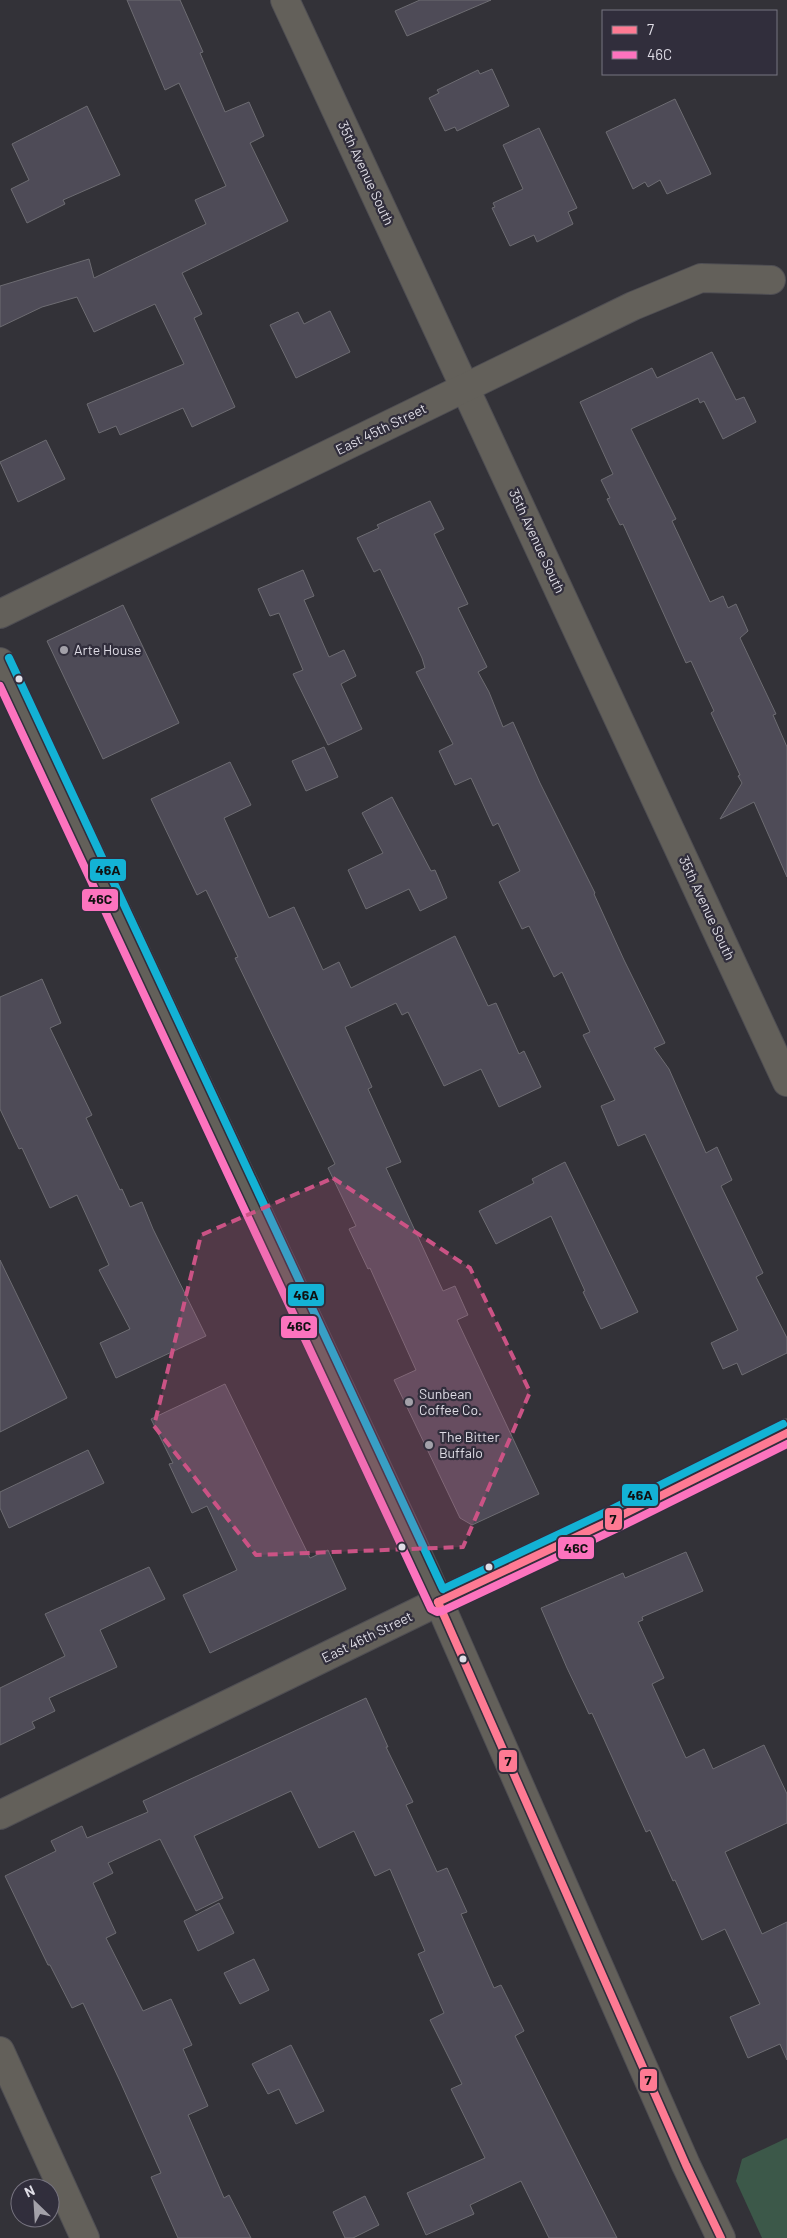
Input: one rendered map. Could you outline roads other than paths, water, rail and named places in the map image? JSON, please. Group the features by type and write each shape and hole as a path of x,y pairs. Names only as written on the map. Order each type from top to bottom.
{"street":[{"name":"35th Avenue South","path":"285,0 787,1082"},
{"name":"East 45th Street","path":"0,614 632,306 700,278 771,280"},
{"path":"0,662 438,1602 678,2146 721,2238"},
{"name":"East 46th Street","path":"0,1815 603,1524 787,1433"},
{"path":"0,2051 85,2238"}],"place":[{"name":"Arte House","path":"64,650"},
{"name":"Sunbean Coffee Co.","path":"409,1402"},
{"name":"The Bitter Buffalo","path":"429,1445"}]}
